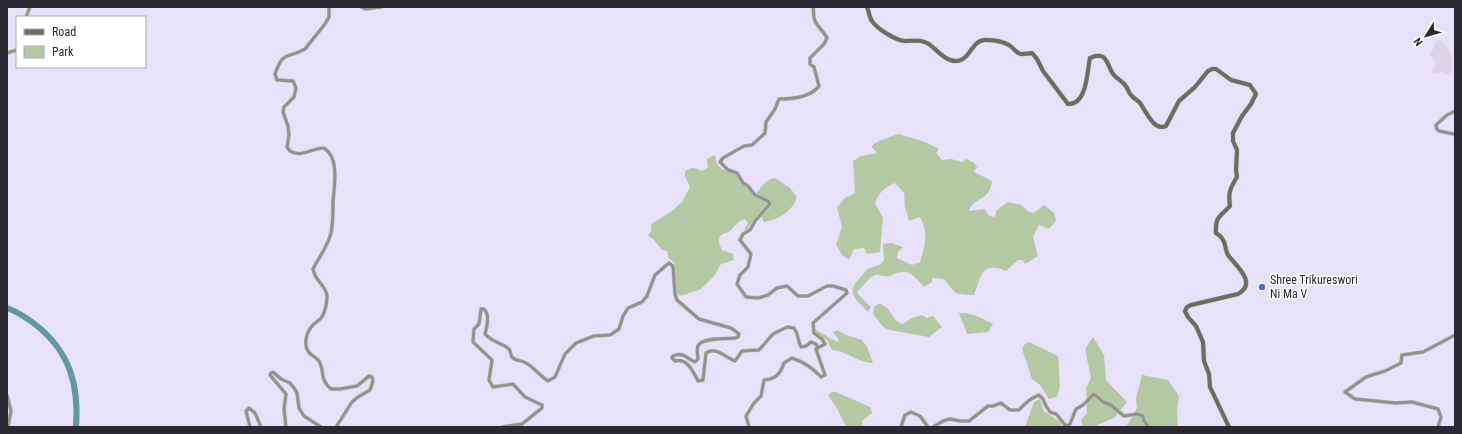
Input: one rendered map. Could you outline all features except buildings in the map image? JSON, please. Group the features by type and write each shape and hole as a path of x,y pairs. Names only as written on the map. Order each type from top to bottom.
{"street":[{"path":"329,7 329,17 318,33 305,49 283,58 279,62 275,74 277,80 293,81 296,88 294,97 284,107 283,112 288,126 289,135 287,147 290,151 297,154 318,148 324,148 330,154 336,182 331,233 324,250 313,269 315,276 327,295 326,307 322,318 312,326 308,334 306,342 307,350 320,362 324,379 331,389 357,386 369,376 372,377 373,381 370,390 352,402 336,427"},
{"path":"361,7 365,9 381,7"},
{"path":"813,7 814,19 824,31 827,38 824,44 810,58 810,64 814,67 819,86 806,95 791,99 779,98 775,109 766,122 765,132 752,145 744,146 723,158 720,162 728,170 737,173 743,183 748,186 755,195 768,201 770,204 755,221 750,230 743,234 740,240 751,254 748,267 740,275 737,284 746,297 758,298 768,295 777,288 787,286 798,296 808,296 827,286 833,286 846,290 847,293 813,323 814,332 825,344 818,348"},
{"path":"867,7 872,21 893,37 902,41 914,40 928,44 948,59 956,62 962,60 979,42 985,40 1000,41 1008,44 1017,54 1022,55 1032,53 1068,104 1073,105 1082,96 1090,58 1097,56 1103,58 1111,68 1114,75 1127,86 1131,95 1139,101 1151,121 1163,127 1166,126 1179,101 1195,87 1208,71 1212,69 1216,69 1231,80 1250,85 1253,88 1256,94 1242,116 1234,133 1233,141 1238,150 1236,170 1237,177 1230,188 1230,206 1220,214 1216,222 1216,233 1224,241 1227,254 1246,278 1246,285 1244,290 1238,294 1191,305 1187,307 1185,311 1196,326 1203,342 1204,361 1209,374 1210,388 1229,427"},
{"path":"1455,111 1447,115 1436,125 1439,131 1455,135"},
{"path":"502,427 522,424 542,408 542,405 525,397 514,384 493,387 489,380 492,360 473,342 474,329 479,324 481,310 484,309 486,312 488,325 485,334 489,339 508,348 515,360 524,362 548,381 555,377 565,354 576,343 594,336 610,335 619,329 623,316 628,308 642,302 647,296 655,276 669,263 673,266 675,294 677,300 699,319 731,328 739,334 738,337 735,338 710,340 700,343 697,348 698,359 695,362 681,354 676,354 673,356 672,358 675,361 682,360 686,362 698,381 703,380 706,353 709,351 718,351 735,361 742,351 759,350 773,334 787,327 794,328 799,336 801,347 806,346 811,342 816,344 818,348 816,349 826,375 821,377 813,368 792,358 784,363 781,372 773,379 764,380 761,396 754,403 746,416 749,427"},
{"path":"1438,427 1440,417 1438,409 1412,402 1396,404 1355,399 1345,392 1366,377 1385,371 1401,363 1402,355 1423,352 1455,334"},
{"path":"286,427 284,409 286,394 270,375 273,372 281,379 290,383 297,393 299,408 304,416 321,427"},
{"path":"933,427 950,419 969,421 988,406 1001,403 1010,410 1020,410 1034,397 1039,395 1050,412 1056,414 1066,426 1070,424 1076,409 1084,406 1089,398 1094,394 1124,416 1137,414 1143,416 1144,421 1149,427"},
{"path":"7,395 11,411 8,427"},
{"path":"250,427 246,414 246,411 249,408 255,413 261,427"},
{"path":"901,427 905,415 911,412 920,416 928,427"}],"shaded area":[{"path":"1440,40 1448,49 1452,58 1452,69 1449,74 1445,75 1442,71 1438,74 1432,72 1436,62 1430,54 1434,48 1435,42"}],"green space":[{"path":"898,134 925,142 939,149 936,153 942,160 951,159 962,162 967,159 974,163 977,167 974,172 992,181 991,188 985,196 974,203 969,211 985,209 989,216 994,217 997,210 1008,202 1021,205 1029,212 1034,213 1044,205 1054,213 1056,221 1049,229 1039,225 1033,237 1038,256 1025,264 1023,260 1018,260 1006,271 998,268 987,269 981,276 974,295 956,293 944,279 932,278 932,282 924,287 914,276 904,272 899,272 888,276 875,275 871,277 857,292 871,307 868,312 854,297 853,289 855,284 867,270 882,263 884,260 883,244 891,243 903,247 898,252 897,258 912,265 920,262 925,245 923,223 920,217 909,221 905,207 904,193 895,183 882,191 875,204 883,217 880,252 867,254 864,248 854,249 849,260 842,255 836,245 842,227 837,207 845,198 855,193 853,161 861,156 877,153 871,146 879,141"},
{"path":"715,155 716,161 720,167 737,176 741,184 747,187 754,196 768,202 769,206 753,221 746,231 744,229 748,223 745,219 738,222 730,231 721,235 719,240 722,250 733,254 734,260 721,264 714,276 701,289 680,296 673,285 675,270 674,262 669,259 667,251 662,250 653,239 648,236 651,230 651,224 672,211 682,202 690,187 685,176 685,171 693,168 701,171 708,168 707,159"},
{"path":"775,178 790,188 797,197 792,207 788,211 780,217 764,222 761,216 772,204 769,200 756,194 766,182"},
{"path":"880,303 888,309 900,323 903,324 911,318 922,315 927,318 933,316 942,327 929,337 890,330 883,327 873,314 874,307"},
{"path":"959,313 973,315 993,324 988,332 967,334"},
{"path":"816,330 837,342 839,340 833,332 837,330 846,335 862,340 867,347 873,363 862,361 843,352 832,350 827,340 815,333"},
{"path":"1093,337 1104,355 1106,380 1127,402 1114,418 1097,425 1099,427 1083,427 1081,420 1087,413 1086,388 1091,378 1085,349"},
{"path":"1029,342 1058,356 1060,387 1057,397 1049,399 1040,385 1032,379 1022,349 1025,344"},
{"path":"1142,375 1168,380 1179,396 1177,412 1178,427 1126,427 1137,408 1136,398"},
{"path":"832,392 836,392 870,407 872,413 862,421 862,427 846,427 838,410 828,395"},
{"path":"1040,399 1044,411 1060,422 1063,427 1025,427 1034,402"}],"waterway":[{"path":"7,308 22,315 48,335 64,358 74,383 77,412 76,427"}],"place":[{"name":"Shree Trikureswori Ni Ma V","path":"1262,287"}]}
